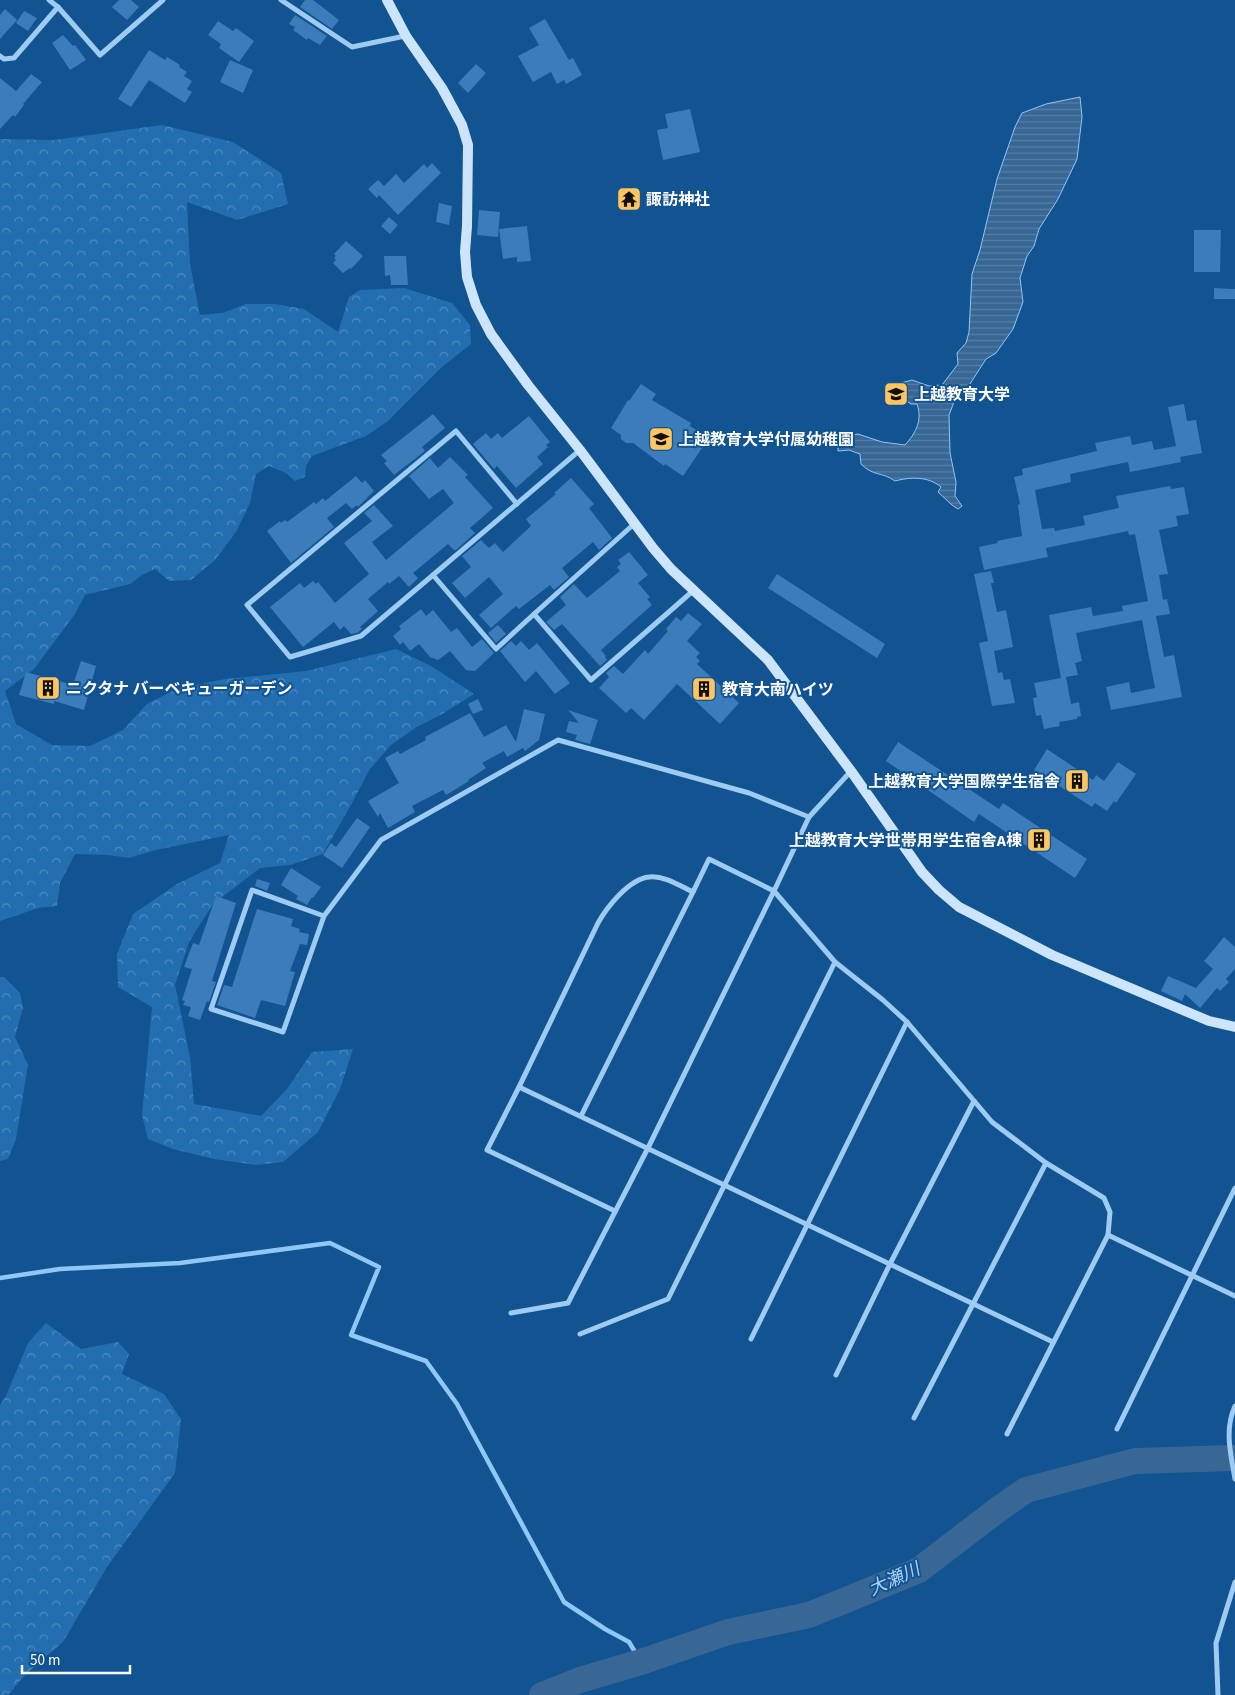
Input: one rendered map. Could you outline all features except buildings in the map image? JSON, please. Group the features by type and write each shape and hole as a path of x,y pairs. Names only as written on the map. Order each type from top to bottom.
{"street":[{"path":"49,0 58,6 100,55 163,0"},
{"path":"281,0 352,47 406,36"},
{"path":"387,0 406,36 442,88 462,125 468,145 468,216 465,252 467,277 476,305 496,342 653,548 768,660 851,771 922,872 959,907 1052,955 1209,1021 1235,1027"},
{"path":"0,56 4,59 14,58 58,6"},
{"path":"517,504 456,431 248,605 290,657 361,636 517,504 580,450"},
{"path":"433,575 496,649 634,523"},
{"path":"534,614 590,680 694,590"},
{"path":"324,916 252,890 211,1009 282,1032 324,916 381,840 558,740 749,793 809,817"},
{"path":"511,1313 568,1303 648,1148 809,817 851,771"},
{"path":"582,1116 709,859 774,891 834,962 883,1000 907,1022 992,1122 1046,1163 1104,1198 1110,1212 1108,1235 1007,1434"},
{"path":"616,1210 487,1150 520,1087 598,922 607,907 637,881 649,877 663,878 694,892"},
{"path":"580,1334 668,1299 834,962"},
{"path":"751,1339 907,1022"},
{"path":"520,1087 1053,1342"},
{"path":"836,1375 890,1264 974,1101"},
{"path":"914,1418 1046,1163"},
{"path":"1117,1429 1235,1188"},
{"path":"1108,1235 1235,1296"},
{"path":"1235,1406 1231,1415 1228,1434 1235,1479"},
{"path":"1218,1695 1216,1643 1235,1582"}],"green space":[{"path":"162,125 233,142 281,173 288,204 237,220 187,202 190,264 200,315 222,313 246,304 275,304 304,309 338,332 349,297 360,290 404,288 452,303 470,325 471,344 442,367 388,421 366,436 312,456 306,466 305,477 295,481 286,473 269,466 256,474 250,503 236,532 215,560 191,580 169,581 155,569 142,575 130,584 85,595 75,614 34,669 5,691 16,724 52,745 90,746 123,730 147,704 176,689 225,679 306,671 396,649 431,666 474,694 415,728 391,745 370,769 323,854 290,865 260,868 213,904 189,942 175,985 190,1057 194,1104 261,1116 287,1089 312,1052 353,1049 340,1089 318,1132 283,1162 256,1165 214,1159 173,1149 148,1139 142,1115 152,1007 118,987 117,954 133,914 177,884 220,863 229,835 156,850 129,858 75,854 60,883 57,906 38,908 0,921 0,139 54,140"},
{"path":"0,977 4,977 20,993 23,1008 15,1037 28,1065 16,1139 8,1159 0,1161"},
{"path":"46,1323 81,1349 118,1342 129,1354 122,1374 164,1394 181,1419 175,1473 107,1567 63,1642 24,1676 8,1695 0,1695 0,1405 6,1396 28,1343"}],"shaded area":[{"path":"1080,97 1082,117 1077,159 1058,199 1039,229 1034,246 1027,256 1020,278 1023,302 1013,329 996,353 986,359 968,387 954,402 949,415 950,453 956,482 955,496 962,506 958,509 938,492 941,487 936,483 919,478 895,481 866,468 861,464 860,454 849,450 838,451 838,447 842,437 858,434 882,442 905,445 912,436 917,427 919,416 917,404 911,404 902,398 898,399 886,390 894,385 912,380 929,386 942,385 958,364 957,353 966,343 969,332 972,274 980,250 997,179 1015,127 1022,113 1046,104"}],"waterway":[{"path":"0,1278 60,1269 180,1263 330,1243 379,1267 351,1335 426,1361 457,1404 564,1602 605,1629 629,1642 641,1662"},
{"name":"大瀬川","path":"542,1695 580,1680 641,1662 728,1632 809,1615 919,1570 1026,1490 1135,1461 1235,1458"}],"place":[{"name":"諏訪神社","path":"629,199"},
{"name":"上越教育大学","path":"896,394"},
{"name":"上越教育大学付属幼稚園","path":"661,439"},
{"name":"ニクタナ バーベキューガーデン","path":"48,688"},
{"name":"教育大南ハイツ","path":"704,689"},
{"name":"上越教育大学国際学生宿舎","path":"1077,781"},
{"name":"上越教育大学世帯用学生宿舎A棟","path":"1039,840"}]}
